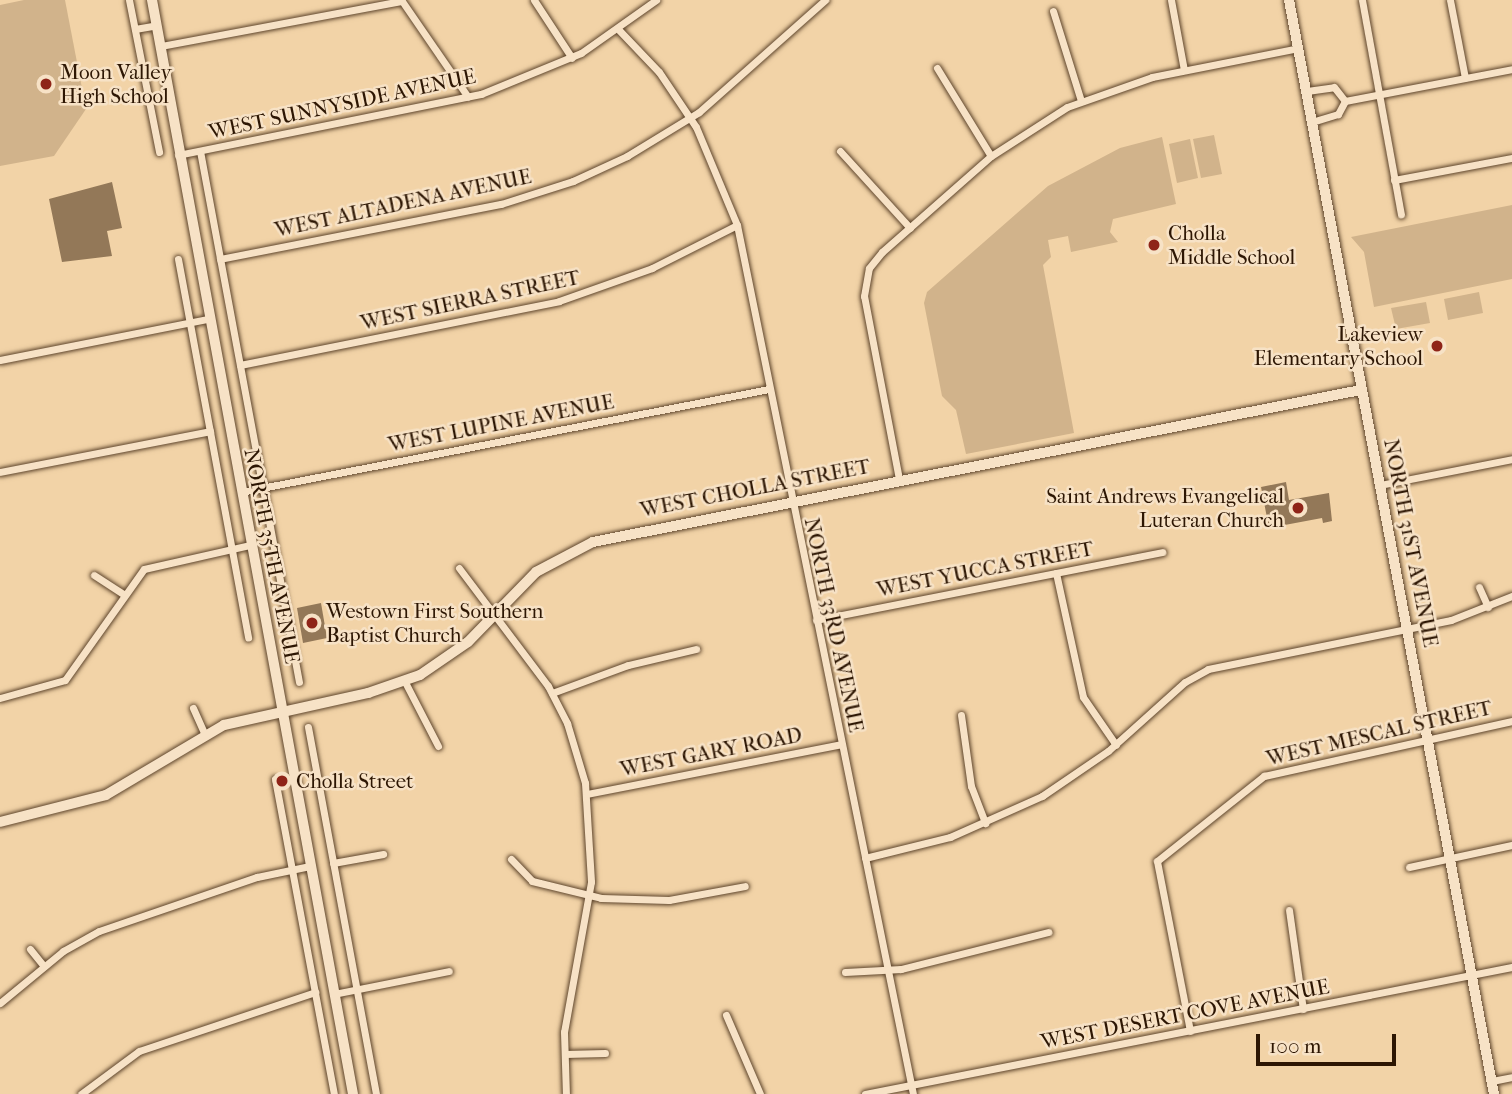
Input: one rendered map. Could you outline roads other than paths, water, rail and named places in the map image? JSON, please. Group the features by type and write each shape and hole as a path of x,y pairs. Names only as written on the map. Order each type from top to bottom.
{"street":[{"path":"130,0 159,152"},
{"name":"NORTH 35TH AVENUE","path":"152,0 208,319 353,1094"},
{"path":"534,0 572,58"},
{"name":"WEST SUNNYSIDE AVENUE","path":"178,155 468,97 572,58 618,29 656,0"},
{"name":"WEST ALTADENA AVENUE","path":"220,259 542,192 627,156 691,118 740,81 825,0"},
{"path":"1171,0 1184,70"},
{"name":"NORTH 31ST AVENUE","path":"1289,0 1494,1094"},
{"path":"1362,0 1401,214"},
{"path":"1450,0 1465,78"},
{"path":"161,46 402,1 468,97"},
{"path":"1053,11 1081,101"},
{"path":"135,29 157,26"},
{"name":"NORTH 33RD AVENUE","path":"618,29 691,118 720,173 737,225 912,1090"},
{"path":"899,480 864,296 869,268 991,156 1081,101 1184,70 1298,48"},
{"path":"937,68 991,156"},
{"path":"1345,101 1512,69"},
{"path":"1307,90 1334,87 1345,101"},
{"path":"1312,122 1338,114 1345,101"},
{"name":"NORTH 35TH AVENUE","path":"200,151 299,682"},
{"path":"840,151 910,228"},
{"path":"1394,180 1512,158"},
{"name":"WEST SIERRA STREET","path":"240,365 559,302 652,268 737,225"},
{"name":"NORTH 35TH AVENUE","path":"178,259 248,638"},
{"path":"0,360 208,319"},
{"name":"WEST LUPINE AVENUE","path":"240,492 769,389"},
{"name":"WEST CHOLLA STREET","path":"0,822 106,795 204,733 281,710 405,681 453,655 536,572 593,542 1361,390"},
{"path":"0,472 210,431"},
{"path":"1380,485 1512,459"},
{"path":"0,698 65,680 123,594 152,565 250,545"},
{"name":"WEST YUCCA STREET","path":"816,620 1162,552"},
{"path":"459,568 496,614 552,693 575,745 587,794 588,896 565,1054 566,1094"},
{"path":"1056,573 1083,697 1116,744"},
{"path":"94,575 123,594"},
{"path":"1479,587 1488,607"},
{"path":"865,859 985,823 1042,796 1116,744 1185,682 1208,669 1408,629 1488,607 1512,596"},
{"path":"552,693 628,665 696,649"},
{"path":"405,681 438,746"},
{"path":"193,708 204,733"},
{"path":"961,715 971,786 985,823"},
{"name":"WEST MESCAL STREET","path":"1190,1031 1157,861 1264,776 1429,742 1512,721"},
{"path":"308,727 376,1094"},
{"name":"WEST GARY ROAD","path":"587,794 841,744"},
{"path":"275,779 334,1094"},
{"path":"1409,867 1512,845"},
{"path":"333,863 383,854"},
{"path":"511,859 532,881 588,896 669,900 745,886"},
{"path":"0,1003 44,966 107,928 292,869 310,866"},
{"path":"1289,910 1303,1009"},
{"path":"845,972 888,970 973,955 1048,932"},
{"path":"30,949 44,966"},
{"name":"WEST DESERT COVE AVENUE","path":"866,1094 912,1090 1512,967"},
{"path":"334,993 449,971"},
{"path":"81,1094 150,1046 315,992"},
{"path":"726,1015 760,1094"},
{"path":"565,1054 605,1053"},
{"path":"1492,1081 1512,1077"}],"place":[{"name":"Moon Valley High School","path":"46,84"},
{"name":"Cholla Middle School","path":"1154,245"},
{"name":"Lakeview Elementary School","path":"1437,346"},
{"name":"Saint Andrews Evangelical Luteran Church","path":"1298,508"},
{"name":"Westown First Southern Baptist Church","path":"312,623"},
{"name":"Cholla Street","path":"282,781"}]}
